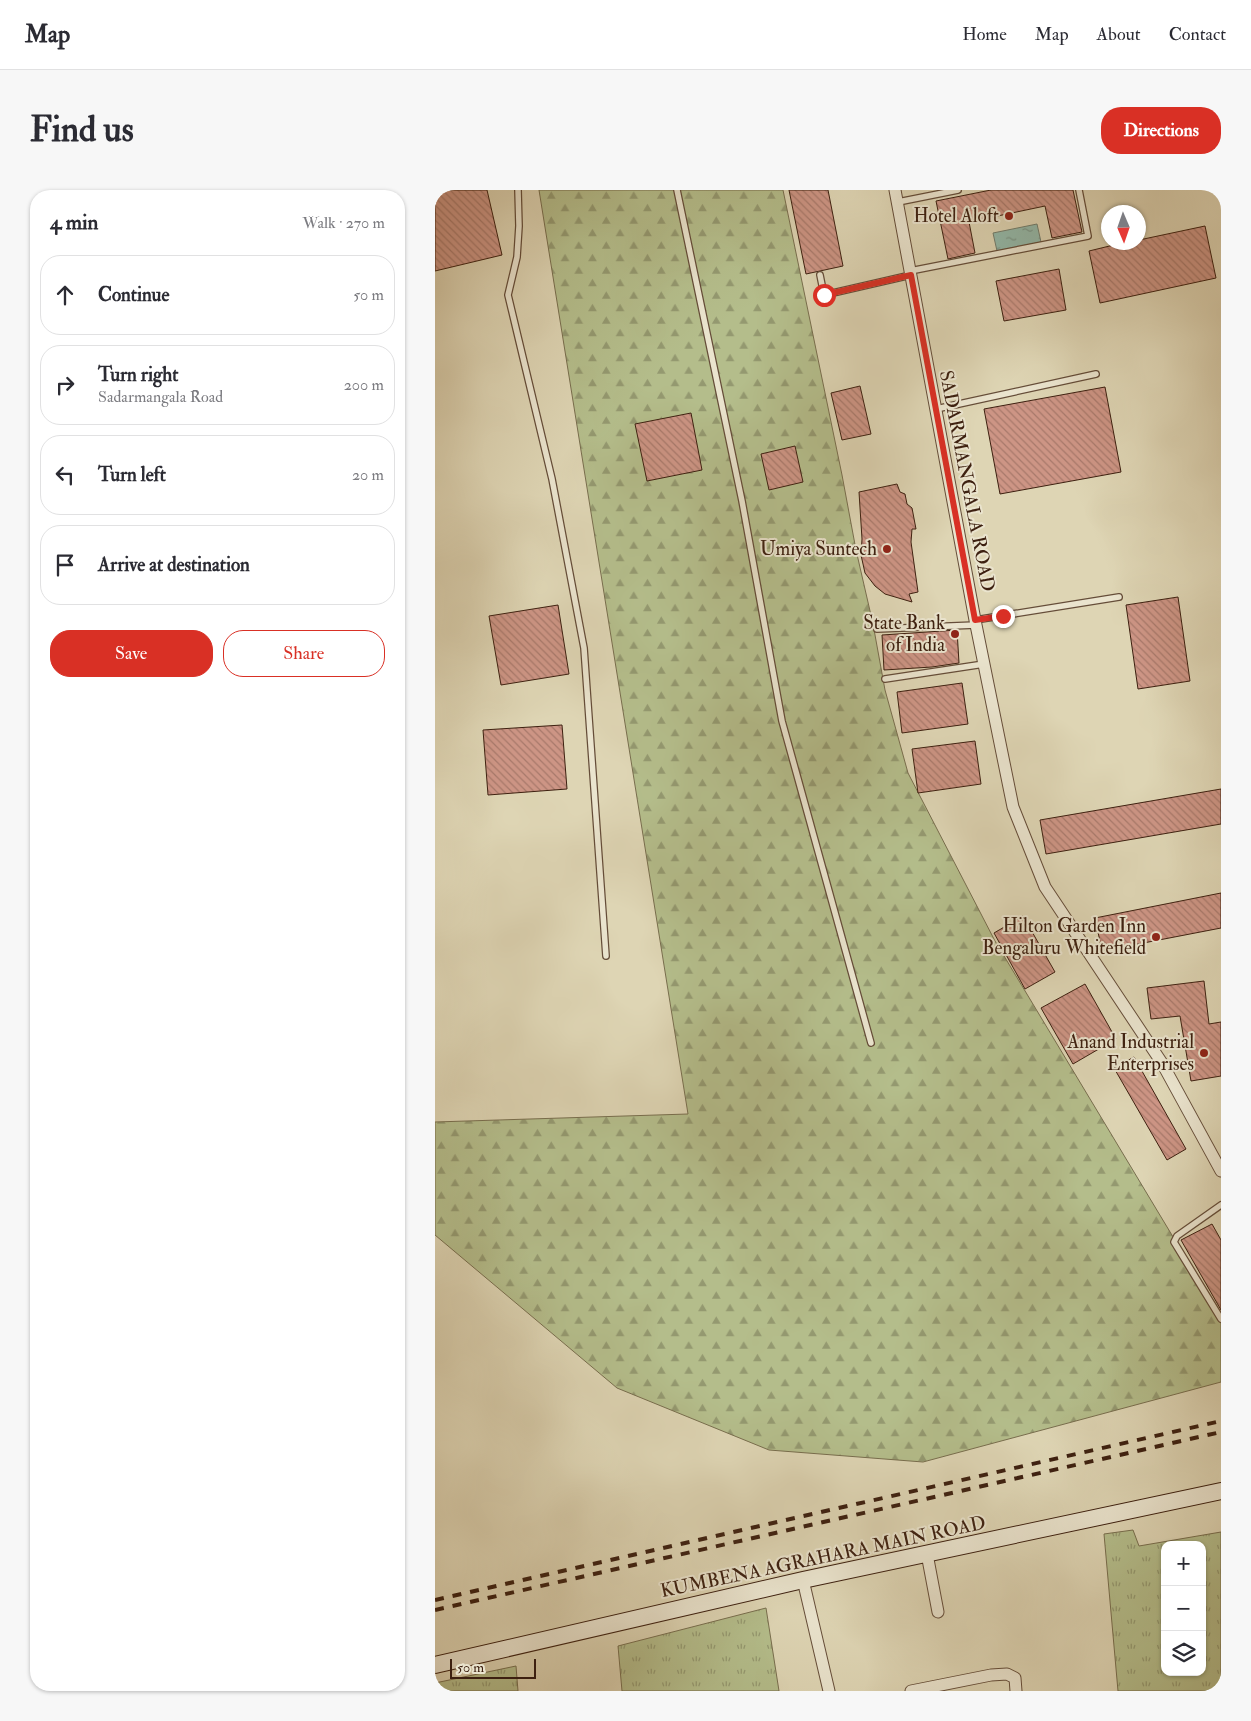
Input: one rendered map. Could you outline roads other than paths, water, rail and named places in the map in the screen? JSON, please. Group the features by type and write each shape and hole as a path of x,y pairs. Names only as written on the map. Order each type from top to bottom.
{"street":[{"name":"SADARMANGALA ROAD","path":"895,190 976,623 1013,807 1045,887 1162,1063 1221,1171"},
{"name":"KUMBENA AGRAHARA MAIN ROAD","path":"435,1665 803,1580 1221,1492"},
{"path":"927,1554 938,1612"},
{"path":"803,1580 829,1691"},
{"path":"911,1691 991,1675 1007,1674 1015,1678 1016,1691"}],"lane":[{"path":"518,190 519,226 517,257 508,295 553,480 584,648 606,956"},
{"path":"677,190 742,501 782,721 871,1043"},
{"path":"898,202 958,190"},
{"path":"820,275 824,295 911,273 1088,236 1079,190"},
{"path":"936,409 1096,374"},
{"path":"877,629 976,623 1119,596"},
{"path":"885,679 984,664"},
{"path":"1221,1204 1177,1236 1174,1242 1221,1319"}],"water":[{"path":"1037,224 1041,242 997,251 993,233"}],"railway":[{"path":"435,1600 1221,1421"},
{"path":"435,1610 1221,1432"}],"place":[{"name":"Hotel Aloft","path":"1009,216"},
{"name":"Umiya Suntech","path":"887,549"},
{"name":"State Bank of India","path":"955,634"},
{"name":"Hilton Garden Inn Bengaluru Whitefield","path":"1156,937"},
{"name":"Anand Industrial Enterprises","path":"1204,1053"}]}
